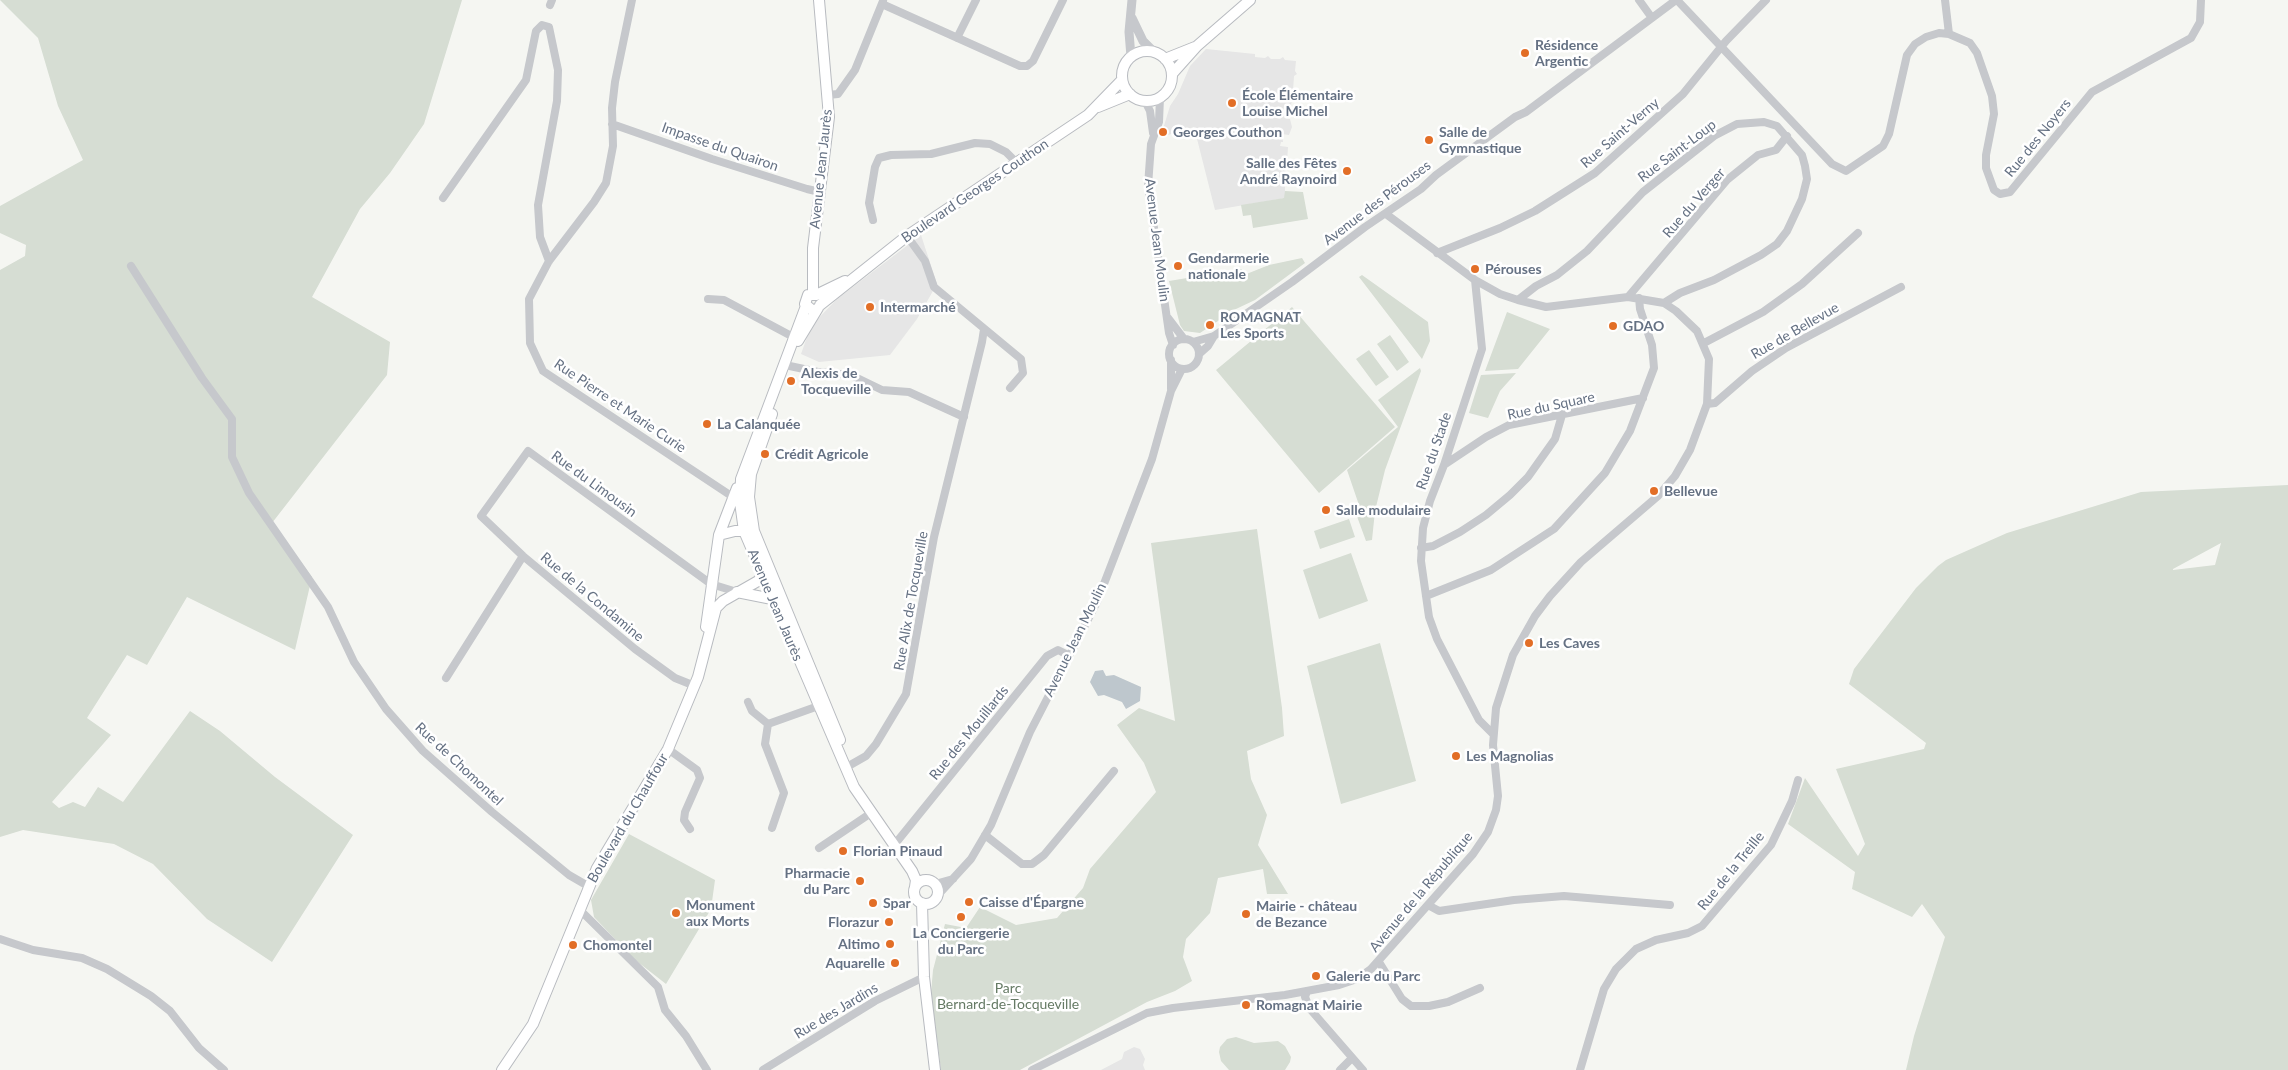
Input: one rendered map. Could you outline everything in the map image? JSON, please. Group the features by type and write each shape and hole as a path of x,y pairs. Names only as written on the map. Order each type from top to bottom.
{"main road":[{"name":"Avenue Jean Jaurès","path":"796,338 815,299 812,271 813,248 828,125 828,95 819,0"},
{"path":"1172,74 1166,59 1153,51 1137,52 1125,63 1122,80 1130,94 1145,101 1160,97 1169,87 1172,74 1197,46 1250,0"},
{"path":"1166,59 1197,46"},
{"name":"Boulevard Georges Couthon","path":"815,299 840,291 856,275 907,236 1095,108 1122,80"},
{"name":"Boulevard Georges Couthon","path":"1095,108 1130,94"},
{"name":"Avenue Jean Jaurès","path":"813,248 806,272 815,299"},
{"path":"812,271 820,280 838,285"},
{"name":"Boulevard Georges Couthon","path":"815,299 856,275"},
{"name":"Avenue Jean Jaurès","path":"741,499 796,338 806,306 805,301 815,299"},
{"name":"Avenue Jean Jaurès","path":"787,365 741,479 741,499 762,576 822,705"},
{"path":"705,643 710,584 720,535 741,499"},
{"path":"720,535 735,531 749,531"},
{"name":"Avenue Jean Jaurès","path":"749,531 768,565 848,767 854,787 871,813 924,880"},
{"path":"705,643 716,608 723,600 762,576 768,565"},
{"path":"737,592 772,600"},
{"name":"Boulevard du Chauffour","path":"502,1070 532,1024 588,886 668,749 695,686 705,643"},
{"name":"Avenue Jean Jaurès","path":"848,767 912,870 916,880 915,887"},
{"path":"924,880 935,884 937,896 930,903 922,903 915,897 915,887 924,880"},
{"path":"922,903 924,973 935,1070"}],"street":[{"path":"957,38 976,0"},
{"path":"828,95 838,94 855,70 883,2 957,38 1020,66 1027,66 1033,61 1063,0"},
{"path":"1131,56 1129,32 1132,0"},
{"path":"1639,0 1652,18"},
{"path":"1677,0 1832,164 1846,171 1883,146 1889,134 1907,55 1916,44 1926,37 1939,33 1950,34 1945,0"},
{"name":"Avenue des Pérouses","path":"1193,342 1214,336 1386,214 1436,174 1516,117 1526,112 1677,0"},
{"name":"Rue Saint-Verny","path":"1437,253 1500,228 1535,210 1596,173 1684,94 1721,48 1766,0"},
{"name":"Rue des Noyers","path":"1950,34 1970,43 1977,53 1985,72 1992,96 1994,114 1986,155 1986,168 1994,190 2000,194 2006,194 2010,192 2092,92 2190,38 2200,22 2201,0"},
{"name":"Rue Pierre et Marie Curie","path":"629,2 615,82 612,155 606,183 594,202 549,261 530,299 530,343 543,371 741,499"},
{"path":"1131,14 1135,28 1153,51"},
{"path":"443,198 526,80 536,31 542,25 549,27 558,70 557,101 538,205 540,237 549,261"},
{"name":"Avenue Jean Moulin","path":"1153,133 1159,122 1160,97"},
{"name":"Avenue Jean Moulin","path":"1145,101 1150,111 1153,133 1148,192 1173,345"},
{"path":"1664,303 1680,293 1714,280 1761,255 1777,244 1787,232 1796,216 1806,179 1802,155 1778,126 1787,116"},
{"name":"Rue Saint-Loup","path":"1518,300 1536,286 1557,275 1587,251 1643,192 1714,136 1738,124 1764,122 1778,126"},
{"name":"Impasse du Quairon","path":"612,124 712,159 807,190 820,192"},
{"name":"Rue du Verger","path":"1628,297 1727,180 1758,155 1776,150 1787,136"},
{"path":"873,220 869,203 875,167 879,158 891,155 931,154 975,143 990,144 1006,152 1016,162"},
{"name":"Avenue de la République","path":"1032,1070 1147,1013 1350,982 1366,974 1379,962 1482,842 1496,810 1498,782 1493,734 1496,708 1507,671 1517,648 1535,616 1550,596 1582,562 1645,509 1670,483 1690,450 1707,404 1710,369 1704,343 1688,321 1664,303 1639,298 1628,297 1546,307 1500,294 1475,280 1386,214"},
{"path":"1704,343 1763,312 1802,284 1858,233"},
{"path":"907,236 926,261 934,287 1021,359 1022,373 1010,388"},
{"name":"Rue de Chomontel","path":"132,266 202,378 232,419 232,457 249,493 328,607 354,662 386,709 423,751 561,869 588,886"},
{"name":"Rue du Stade","path":"1475,280 1482,349 1444,465 1430,501 1423,528 1421,548 1429,617 1437,639 1479,720 1493,734"},
{"name":"Rue de Bellevue","path":"1707,404 1715,403 1752,371 1786,348 1901,286"},
{"path":"1426,596 1491,570 1554,529 1605,473 1630,431 1654,368 1654,357 1640,310 1639,298"},
{"path":"708,299 724,300 796,338"},
{"name":"Avenue Jean Moulin","path":"1167,317 1184,339"},
{"name":"Rue Alix de Tocqueville","path":"848,767 866,756 876,744 906,694 934,538 984,328"},
{"name":"Avenue des Pérouses","path":"1199,354 1208,346 1214,336"},
{"path":"1184,339 1193,342 1199,354 1192,367 1182,369 1175,366 1171,360 1170,350 1173,345 1184,339"},
{"name":"Avenue Jean Moulin","path":"1171,360 1171,391"},
{"path":"787,365 818,372 851,375 882,390 909,392 964,417"},
{"name":"Avenue Jean Moulin","path":"937,896 971,859 985,835 1030,732 1097,602 1152,460 1171,391 1182,369"},
{"name":"Rue du Square","path":"1444,465 1486,437 1510,426 1643,398"},
{"path":"1421,548 1433,546 1460,532 1486,515 1510,495 1528,477 1552,444 1561,426 1562,415"},
{"name":"Rue du Limousin","path":"481,516 528,451 710,584"},
{"name":"Rue de la Condamine","path":"481,516 523,556 635,649 675,678 695,686"},
{"path":"446,678 523,556"},
{"path":"710,584 737,592"},
{"name":"Rue des Mouillards","path":"896,843 1047,656 1058,650 1068,655"},
{"path":"748,702 752,711 768,724"},
{"path":"768,724 822,705"},
{"path":"768,724 765,744 784,793 772,828"},
{"path":"668,749 697,770 700,778 685,812 684,820 690,828"},
{"path":"985,835 1022,864 1032,864 1044,855 1114,771"},
{"name":"Rue de la Treille","path":"1580,1070 1604,989 1616,968 1636,950 1656,940 1688,933 1702,926 1771,845 1792,801 1798,780"},
{"path":"819,848 871,813"},
{"path":"935,884 955,878"},
{"path":"1428,906 1439,911 1514,900 1564,896 1670,905"},
{"path":"578,909 658,987 665,1010 686,1036 707,1070"},
{"path":"0,939 33,950 82,958 107,969 151,996 170,1011 199,1048 224,1070"},
{"path":"1379,962 1402,999 1411,1006 1429,1006 1448,1002 1480,988"},
{"name":"Rue des Jardins","path":"764,1070 924,973"},
{"path":"1307,990 1305,997 1310,1009 1363,1070"},
{"path":"1340,1070 1352,1058"}],"shaded area":[{"name":"École Élémentaire Louise Michel","path":"1206,49 1255,54 1255,57 1265,58 1268,56 1271,59 1283,57 1285,60 1296,61 1295,71 1297,74 1294,76 1293,91 1295,94 1292,97 1291,106 1284,106 1283,111 1286,111 1285,118 1290,119 1292,127 1289,135 1282,134 1283,142 1281,142 1280,146 1288,147 1287,162 1289,164 1286,167 1285,177 1288,180 1285,182 1285,198 1215,210 1194,127 1165,136 1166,130 1163,129 1170,106 1178,94 1190,66"},
{"path":"921,235 937,284 917,319 890,355 819,362 801,354 811,326 837,299"},
{"path":"1103,670 1106,676 1114,675 1141,687 1140,701 1126,709 1122,702 1104,695 1098,696 1090,682 1095,671"},
{"path":"1134,1047 1140,1049 1145,1059 1143,1065 1145,1070 1101,1070 1122,1059 1124,1052"}],"green space":[{"path":"0,0 462,0 424,124 390,173 360,209 312,297 390,342 387,375 272,523 312,577 295,650 187,597 147,665 127,655 87,718 111,735 52,802 59,808 73,802 85,807 98,787 123,802 190,711 220,731 275,777 353,835 272,962 207,919 153,864 114,844 23,830 0,837 0,270 25,256 26,245 0,233 0,206 83,160 58,106 38,38"},
{"path":"1285,191 1303,192 1308,219 1253,228 1251,215 1243,216 1241,205 1284,198"},
{"path":"1302,258 1305,263 1255,300 1236,309 1200,333 1184,331 1180,325 1169,281 1242,269 1244,275 1269,265"},
{"path":"1362,275 1428,322 1430,341 1422,359 1359,277"},
{"path":"1292,307 1395,427 1319,493 1216,370"},
{"path":"1507,312 1550,329 1518,369 1485,371"},
{"path":"1390,335 1409,362 1397,371 1377,344"},
{"path":"1369,350 1389,377 1376,386 1356,359"},
{"path":"1420,368 1421,371 1385,470 1375,511 1372,540 1366,541 1355,511 1360,508 1347,470 1398,427 1378,400"},
{"path":"1516,373 1500,391 1488,418 1469,413 1481,375"},
{"path":"2288,485 2288,1070 1906,1070 1914,1036 1945,937 1922,904 1912,917 1852,889 1855,872 1788,824 1805,778 1858,856 1865,844 1836,769 1924,749 1926,743 1849,684 1854,669 1916,588 1946,560 2007,533 2141,492","holes":["2221,543 2215,565 2173,570"]},
{"path":"1349,519 1355,537 1320,549 1314,531"},
{"name":"Parc Bernard-de-Tocqueville","path":"1257,529 1282,708 1284,736 1247,751 1251,779 1267,815 1258,845 1288,894 1267,894 1263,869 1218,878 1210,913 1186,939 1183,957 1192,981 1175,991 1147,1002 1020,1070 941,1070 931,993 933,970 945,924 966,928 980,907 1016,925 1057,918 1083,888 1090,869 1156,792 1144,763 1117,725 1139,708 1175,721 1151,543"},
{"path":"1351,553 1368,601 1319,619 1303,570"},
{"path":"1380,643 1416,781 1341,804 1307,666"},
{"path":"629,834 715,880 711,909 666,984 634,959 594,917 591,900"},
{"path":"1236,1037 1254,1043 1278,1041 1285,1046 1291,1057 1290,1062 1285,1070 1229,1070 1221,1061 1220,1047 1227,1039"}],"place":[{"name":"Résidence Argentic","path":"1525,53"},
{"name":"École Élémentaire Louise Michel","path":"1232,103"},
{"name":"Georges Couthon","path":"1163,132"},
{"name":"Salle de Gymnastique","path":"1429,140"},
{"name":"Salle des Fêtes André Raynoird","path":"1347,171"},
{"name":"Gendarmerie nationale","path":"1178,266"},
{"name":"Pérouses","path":"1475,269"},
{"name":"Intermarché","path":"870,307"},
{"name":"ROMAGNAT Les Sports","path":"1210,325"},
{"name":"GDAO","path":"1613,326"},
{"name":"Alexis de Tocqueville","path":"791,381"},
{"name":"La Calanquée","path":"707,424"},
{"name":"Crédit Agricole","path":"765,454"},
{"name":"Bellevue","path":"1654,491"},
{"name":"Salle modulaire","path":"1326,510"},
{"name":"Les Caves","path":"1529,643"},
{"name":"Les Magnolias","path":"1456,756"},
{"name":"Florian Pinaud","path":"843,851"},
{"name":"Pharmacie du Parc","path":"860,881"},
{"name":"Caisse d'Épargne","path":"969,902"},
{"name":"Spar","path":"873,903"},
{"name":"Monument aux Morts","path":"676,913"},
{"name":"Mairie - château de Bezance","path":"1246,914"},
{"name":"La Conciergerie du Parc","path":"961,917"},
{"name":"Florazur","path":"889,922"},
{"name":"Altimo","path":"890,944"},
{"name":"Chomontel","path":"573,945"},
{"name":"Aquarelle","path":"895,963"},
{"name":"Galerie du Parc","path":"1316,976"},
{"name":"Romagnat Mairie","path":"1246,1005"}]}
